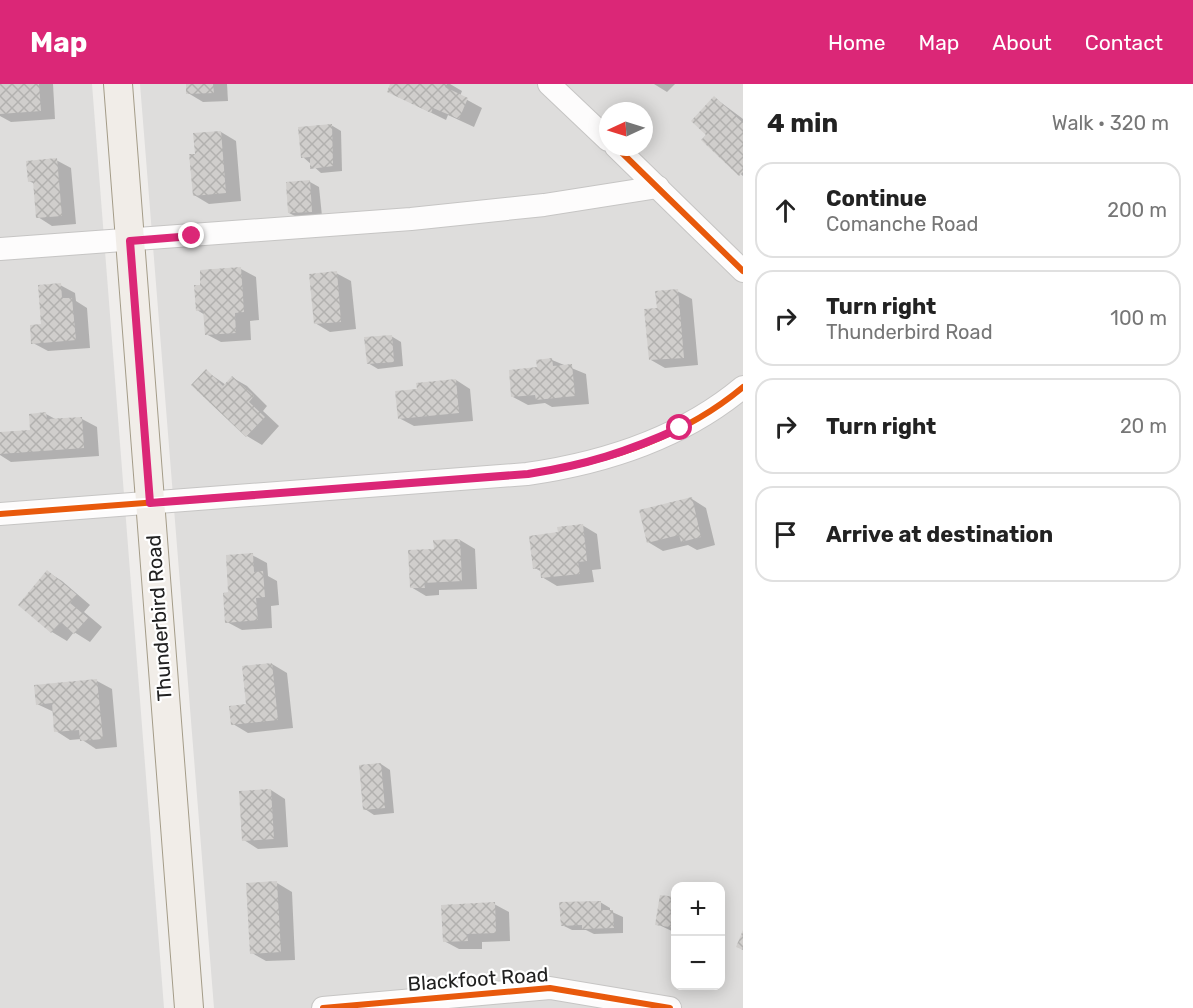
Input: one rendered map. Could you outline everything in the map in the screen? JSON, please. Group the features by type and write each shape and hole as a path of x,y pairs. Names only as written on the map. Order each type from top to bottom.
{"main road":[{"name":"Thunderbird Road","path":"118,84 189,1008"}],"street":[{"path":"549,84 599,131"},
{"path":"625,156 743,272"},
{"path":"0,249 130,241 433,216 554,204 658,187"},
{"path":"0,514 528,474 576,467 630,451 680,428 743,387"},
{"name":"Blackfoot Road","path":"323,1008 550,988 670,1008"}],"shaded area":[{"path":"0,84 92,84 164,1008 0,1008"},
{"path":"140,84 743,84 743,1008 214,1008"}],"building":[{"path":"0,84 39,84 41,111 0,114"},
{"path":"186,84 213,84 214,93 186,94"},
{"path":"390,84 447,84 445,87 468,98 459,119 433,108 431,113 387,92"},
{"path":"714,96 743,123 743,172 739,176 701,140 706,135 691,121"},
{"path":"332,124 333,166 310,169 310,157 301,158 298,127"},
{"path":"221,131 226,193 193,196 189,154 195,154 193,133"},
{"path":"57,158 62,216 36,218 33,181 28,182 26,161"},
{"path":"310,180 312,212 288,213 286,182"},
{"path":"241,267 244,312 235,313 236,333 205,335 203,310 196,311 194,285 200,285 200,270"},
{"path":"337,271 341,322 314,324 309,274"},
{"path":"61,283 62,298 72,298 76,340 31,344 30,325 41,324 38,285"},
{"path":"678,289 684,358 649,360 644,309 657,308 655,291"},
{"path":"392,335 394,362 367,364 364,337"},
{"path":"552,358 553,366 572,364 575,396 536,400 535,395 511,397 509,370 537,367 536,360"},
{"path":"206,369 223,386 232,376 254,396 249,402 265,417 246,437 191,385"},
{"path":"456,379 459,413 398,419 395,391 417,389 416,383"},
{"path":"46,412 47,419 82,417 84,448 0,454 0,432 30,430 29,414"},
{"path":"692,497 701,537 681,542 679,535 647,543 639,510"},
{"path":"583,524 587,561 578,562 580,574 541,578 540,568 533,569 529,536 558,532 557,527"},
{"path":"460,539 462,581 424,583 425,588 410,588 408,550 434,549 433,540"},
{"path":"253,553 254,572 263,571 265,597 256,598 258,620 225,623 223,593 228,592 226,555"},
{"path":"47,570 77,595 70,603 88,618 74,634 61,622 51,633 18,605"},
{"path":"272,663 278,720 231,725 229,706 246,704 242,666"},
{"path":"97,679 103,739 80,741 79,730 54,732 52,703 36,705 34,685"},
{"path":"381,763 385,808 363,810 359,765"},
{"path":"271,789 274,839 242,841 239,791"},
{"path":"277,881 281,952 250,954 246,883"},
{"path":"660,895 671,896 671,927 655,925"},
{"path":"601,901 601,910 613,910 614,928 582,929 582,925 561,926 559,902"},
{"path":"495,902 496,933 467,934 468,941 443,942 441,905"},
{"path":"743,930 743,950 736,947"}],"cycle path":[{"path":"625,156 743,271"},
{"path":"0,514 527,474 585,463 641,446 694,421 743,387"},
{"path":"323,1008 550,988 670,1008"}],"route":[{"path":"192,236 130,241 150,503 528,474 576,467 630,451 680,428"}]}
